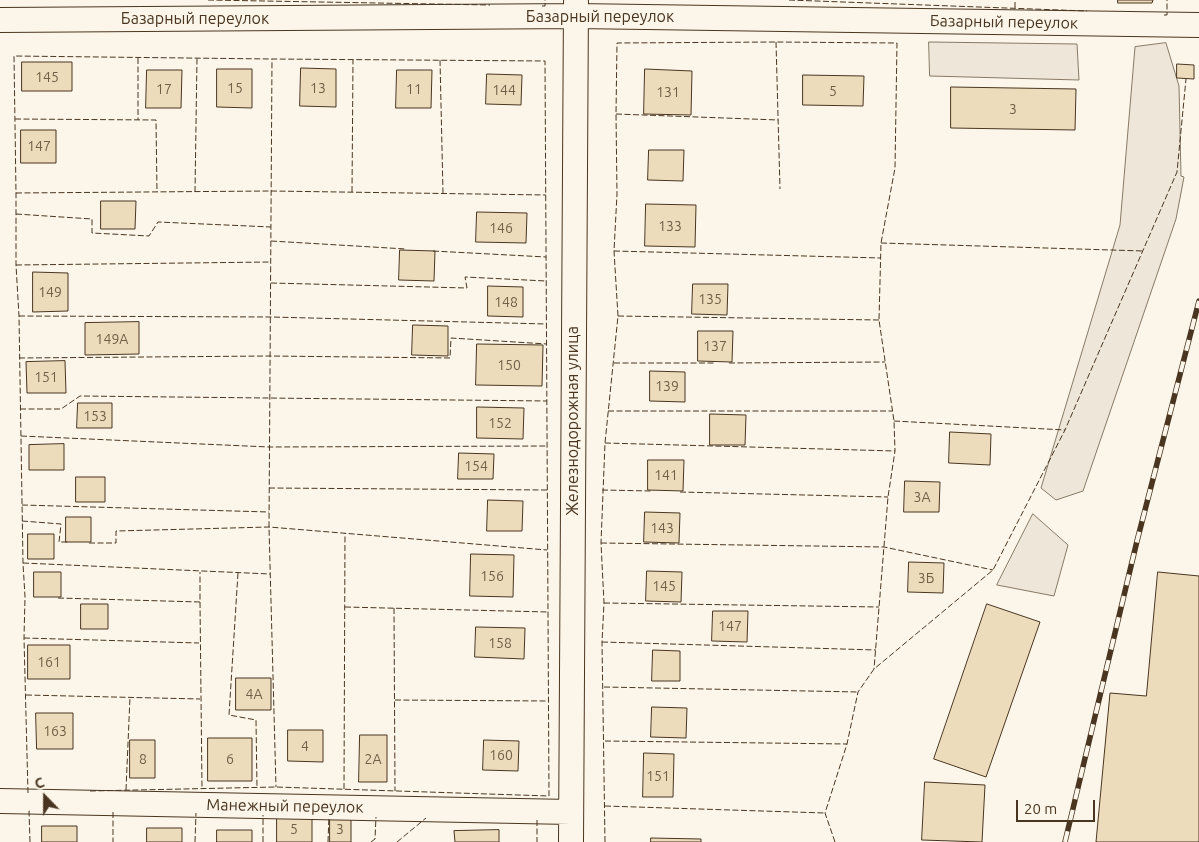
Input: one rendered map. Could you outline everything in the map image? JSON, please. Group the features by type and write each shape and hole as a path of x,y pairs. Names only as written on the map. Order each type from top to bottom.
{"street":[{"name":"Базарный переулок","path":"0,20 576,8 1199,25"},
{"name":"Железнодорожная улица","path":"571,842 576,8"},
{"name":"Манежный переулок","path":"0,801 571,812"}],"shaded area":[{"path":"929,42 1077,44 1079,80 930,76"},
{"path":"1166,43 1179,86 1181,176 1184,177 1176,219 1083,491 1056,500 1041,488 1120,225 1135,47"},
{"path":"1033,514 1068,545 1054,596 997,585"}],"building":[{"path":"1118,0 1153,0 1152,3 1118,3"},
{"path":"22,62 72,62 72,91 22,91"},
{"path":"1177,64 1194,65 1194,79 1177,78"},
{"path":"301,68 336,69 336,107 300,106"},
{"path":"217,69 252,69 252,108 217,107"},
{"path":"645,69 692,71 691,115 644,114"},
{"path":"147,70 182,70 181,108 146,108"},
{"path":"397,70 432,70 431,108 396,108"},
{"path":"487,74 522,75 521,105 486,104"},
{"path":"803,75 864,76 863,106 803,105"},
{"path":"951,87 1076,89 1075,130 951,128"},
{"path":"21,130 56,130 56,163 21,163"},
{"path":"649,150 684,150 683,181 648,180"},
{"path":"101,201 136,201 135,229 101,229"},
{"path":"646,204 696,205 695,247 645,246"},
{"path":"477,212 527,213 526,243 476,242"},
{"path":"400,250 435,251 434,281 399,280"},
{"path":"33,272 68,273 68,311 33,312"},
{"path":"693,284 728,284 727,315 692,314"},
{"path":"488,286 523,287 523,317 488,316"},
{"path":"139,322 139,354 85,355 85,323"},
{"path":"413,325 448,326 448,356 412,355"},
{"path":"698,331 733,331 732,362 698,361"},
{"path":"477,344 543,345 542,386 476,385"},
{"path":"65,361 66,393 27,393 26,362"},
{"path":"650,371 685,372 685,402 650,401"},
{"path":"78,403 112,403 112,428 77,428"},
{"path":"477,407 524,408 523,439 477,438"},
{"path":"710,414 746,415 745,445 710,445"},
{"path":"950,432 991,434 990,465 949,463"},
{"path":"64,444 64,470 29,470 29,445"},
{"path":"459,453 494,454 493,479 458,479"},
{"path":"648,460 684,460 683,491 648,490"},
{"path":"76,477 105,477 105,502 76,502"},
{"path":"905,481 940,482 939,512 904,512"},
{"path":"488,500 523,501 522,531 487,531"},
{"path":"645,512 680,513 679,543 644,542"},
{"path":"66,517 91,517 91,542 66,542"},
{"path":"28,534 54,534 54,559 28,559"},
{"path":"471,554 514,555 513,597 470,596"},
{"path":"909,562 944,563 943,593 908,592"},
{"path":"647,571 682,572 681,602 646,601"},
{"path":"34,572 61,572 61,597 34,597"},
{"path":"1158,572 1199,576 1199,842 1096,842 1110,693 1146,696"},
{"path":"81,604 108,604 108,629 81,629"},
{"path":"987,604 1040,622 986,777 934,759"},
{"path":"713,611 748,611 747,642 712,641"},
{"path":"476,627 525,628 524,659 475,657"},
{"path":"28,645 70,645 70,679 28,679"},
{"path":"653,650 680,651 680,681 652,681"},
{"path":"236,678 271,678 271,710 236,710"},
{"path":"652,707 687,708 686,738 651,737"},
{"path":"36,713 73,713 73,749 37,749"},
{"path":"288,730 323,730 323,762 288,761"},
{"path":"360,735 387,735 387,782 359,782"},
{"path":"208,738 252,738 252,781 208,781"},
{"path":"130,740 155,740 155,778 130,778"},
{"path":"484,740 519,741 518,771 483,770"},
{"path":"644,753 674,754 673,797 643,797"},
{"path":"925,782 985,785 982,842 922,840"},
{"path":"277,816 312,816 312,842 277,842"},
{"path":"330,816 351,816 351,842 330,842"},
{"path":"42,826 77,826 77,842 42,842"},
{"path":"147,828 182,828 182,842 147,842"},
{"path":"217,830 252,830 252,842 217,842"},
{"path":"499,830 499,842 455,842 454,831"},
{"path":"651,838 701,839 701,842 651,842"}],"railway":[{"path":"1065,842 1137,541 1199,301"}],"fence":[{"path":"208,0 490,5"},
{"path":"542,6 545,6 545,0"},
{"path":"789,0 1087,11"},
{"path":"1015,0 1015,8"},
{"path":"1164,15 1167,15 1167,0"},
{"path":"776,42 780,189"},
{"path":"605,842 602,642 604,603 601,543 605,443 618,316 614,251 617,194 617,43 897,43 895,168 881,243 879,320 894,421 895,451 888,497 874,669"},
{"path":"28,793 19,316 16,265 14,56 272,59"},
{"path":"138,58 138,120"},
{"path":"195,192 197,58"},
{"path":"90,791 276,787 549,796 545,61 272,59 269,527 276,787"},
{"path":"352,192 353,60"},
{"path":"440,60 443,193"},
{"path":"835,842 825,813 847,744 858,692 874,669 993,570 1065,430 1177,172 1186,79"},
{"path":"616,114 778,120"},
{"path":"15,119 156,120 157,192"},
{"path":"16,193 271,191 546,195"},
{"path":"16,214 92,219 92,233 149,236 158,222 271,227"},
{"path":"271,241 406,249"},
{"path":"881,243 1144,251"},
{"path":"433,251 546,257"},
{"path":"614,251 881,258"},
{"path":"16,265 271,262"},
{"path":"271,283 467,288 465,277 546,281"},
{"path":"19,316 271,317 546,324"},
{"path":"618,316 879,320"},
{"path":"19,358 270,356 450,358 451,338 547,344"},
{"path":"729,363 885,362"},
{"path":"614,363 714,363"},
{"path":"20,409 61,409 80,396 547,401"},
{"path":"608,411 892,411"},
{"path":"894,421 1065,430"},
{"path":"21,436 269,447 547,446"},
{"path":"605,443 895,451"},
{"path":"269,488 547,490"},
{"path":"602,490 652,491"},
{"path":"680,492 888,497"},
{"path":"22,505 269,512"},
{"path":"22,521 61,524 59,542 69,542"},
{"path":"89,543 116,543 116,531 269,527 547,550"},
{"path":"344,789 345,533"},
{"path":"601,543 884,547 993,570"},
{"path":"23,563 270,574"},
{"path":"58,598 200,602 200,572"},
{"path":"238,573 229,715 256,720 257,788"},
{"path":"200,602 202,788"},
{"path":"604,603 879,607"},
{"path":"345,607 548,612"},
{"path":"394,608 395,791"},
{"path":"24,638 199,643"},
{"path":"602,642 876,650"},
{"path":"604,687 858,692"},
{"path":"26,695 200,699"},
{"path":"126,790 130,697"},
{"path":"395,700 548,701"},
{"path":"605,741 847,744"},
{"path":"605,806 825,813"},
{"path":"30,842 29,811 31,811"},
{"path":"113,812 113,842"},
{"path":"195,842 196,813"},
{"path":"263,815 263,842"},
{"path":"328,842 329,815"},
{"path":"371,842 375,839 376,817"},
{"path":"397,842 426,818"},
{"path":"537,820 537,842"}]}
